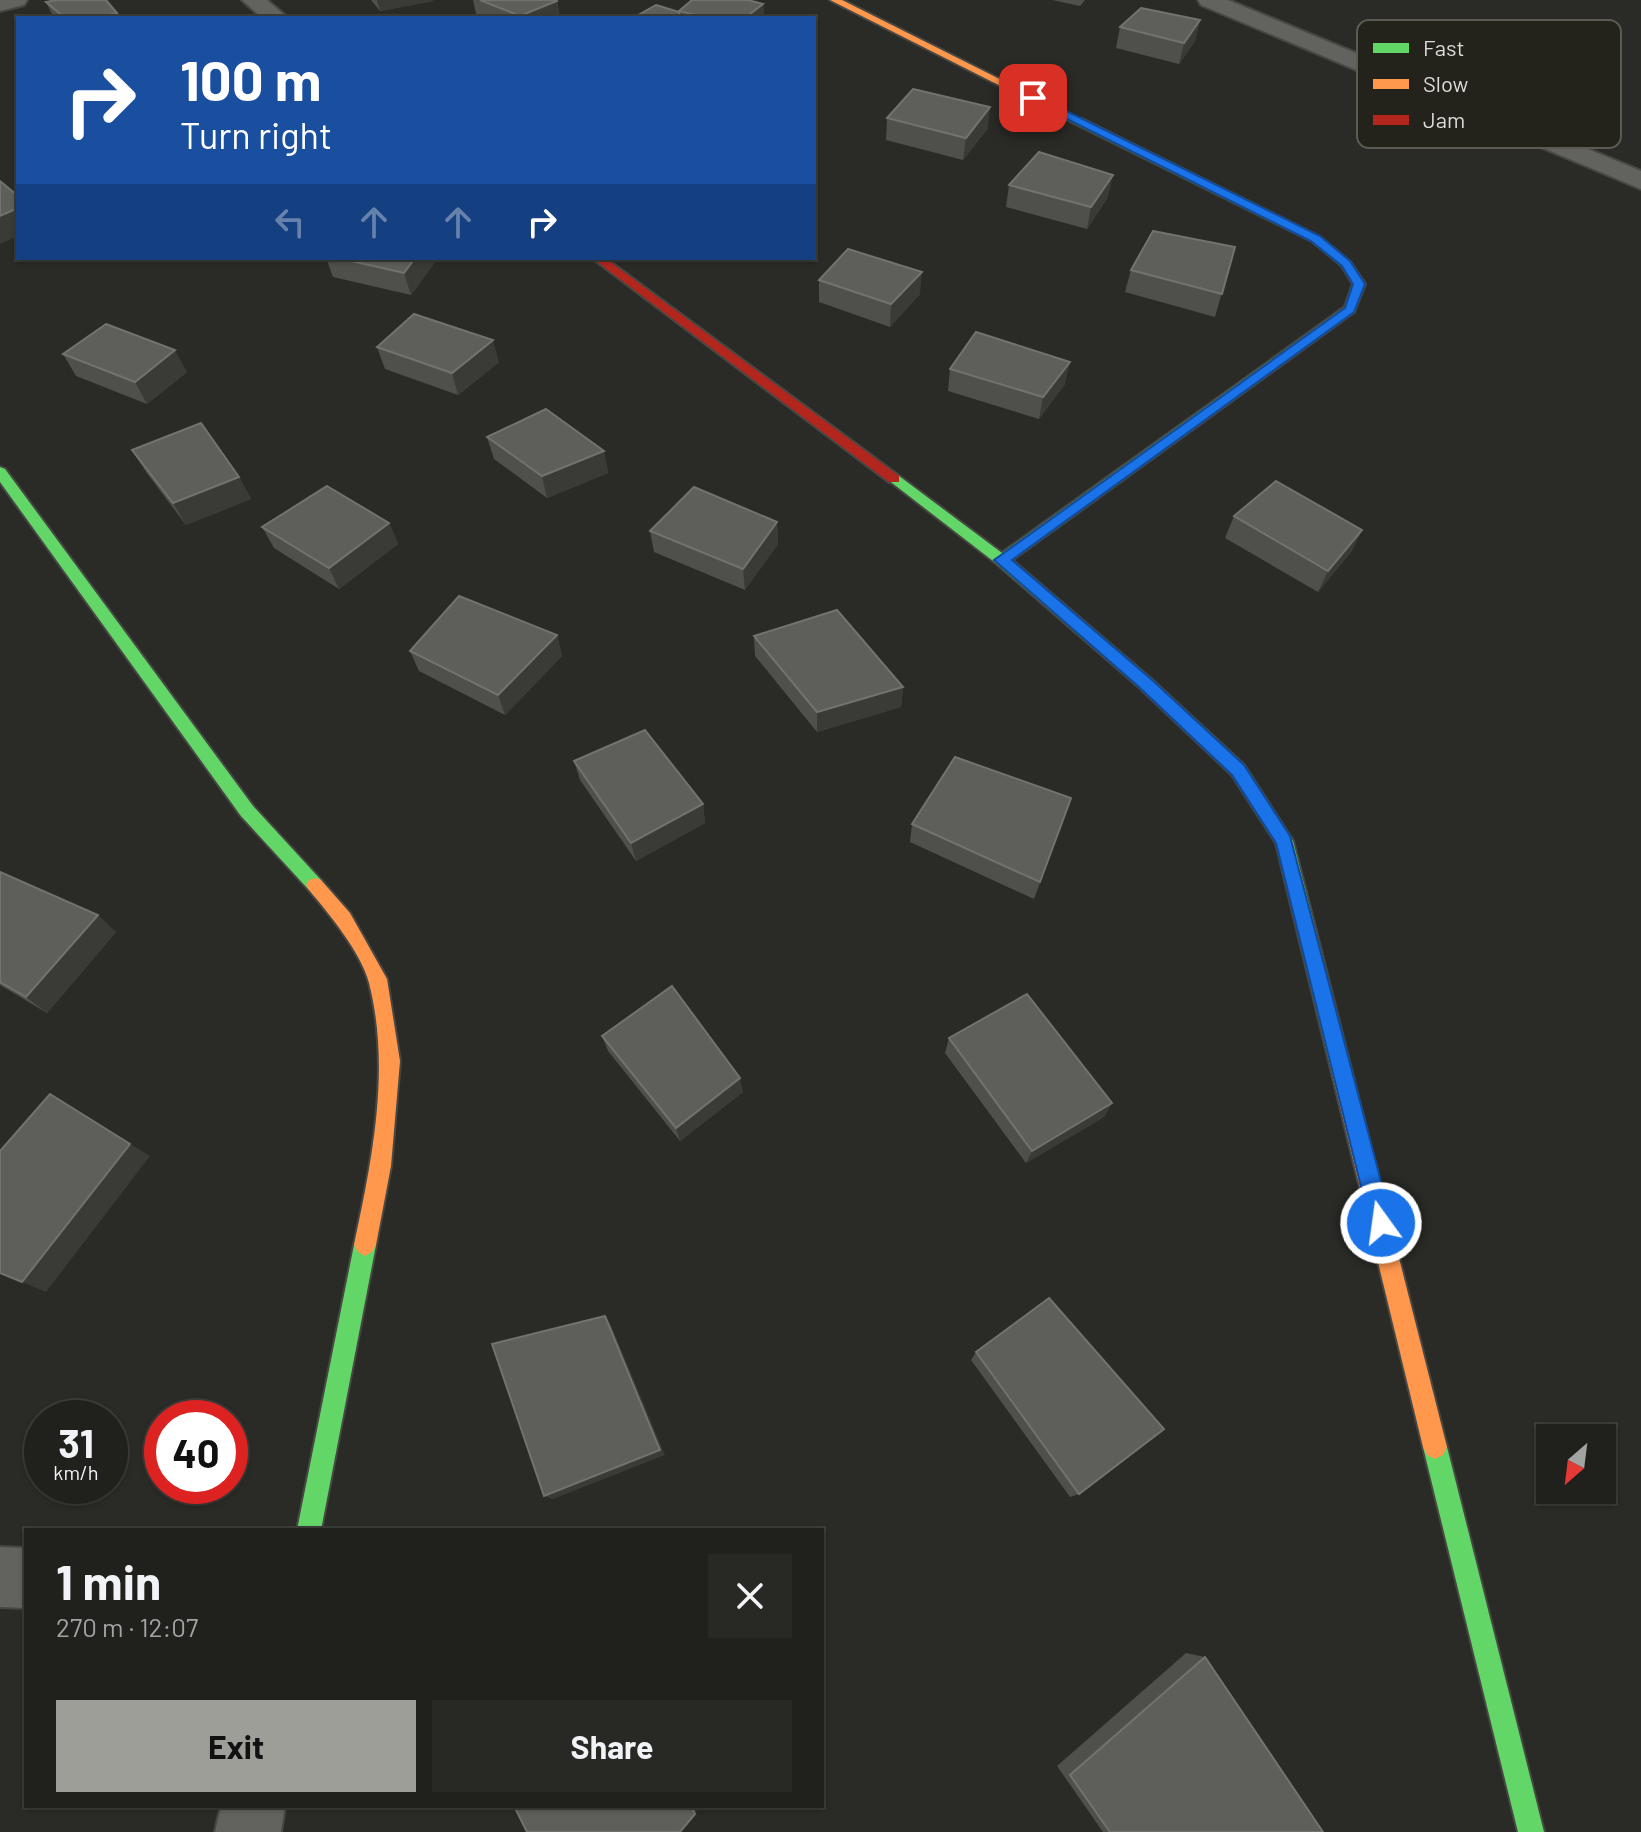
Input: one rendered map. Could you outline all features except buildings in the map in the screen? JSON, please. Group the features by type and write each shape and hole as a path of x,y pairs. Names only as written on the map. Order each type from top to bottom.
{"street":[{"path":"0,4 16,0"},
{"path":"253,0 274,16"},
{"path":"835,0 1316,239 1346,264 1359,284 1350,309 1002,560"},
{"path":"1209,0 1357,62"},
{"path":"1562,148 1641,181"},
{"path":"601,260 1002,560 1145,683 1238,770 1284,841 1531,1832"},
{"path":"0,472 247,811 344,918 378,979 390,1061 381,1166 309,1528"},
{"path":"0,1577 24,1578"},
{"path":"248,1832 253,1808"}],"traffic: fast":[{"path":"1002,560 1350,309 1359,284 1346,264 1316,239 1078,121"},
{"path":"0,472 247,811 315,885"},
{"path":"894,479 1002,560 1145,683 1238,770 1284,841 1340,1065"},
{"path":"309,1528 365,1245"},
{"path":"1435,1447 1531,1832"}],"traffic: slow":[{"path":"835,0 1078,121"},
{"path":"315,885 344,918 378,979 390,1061 381,1166 365,1245"},
{"path":"1340,1065 1435,1447"}],"traffic: jam":[{"path":"601,260 894,479"}],"route":[{"path":"1033,98 1316,239 1346,264 1359,284 1350,309 1002,560 1145,683 1238,770 1284,841 1381,1223"}]}
